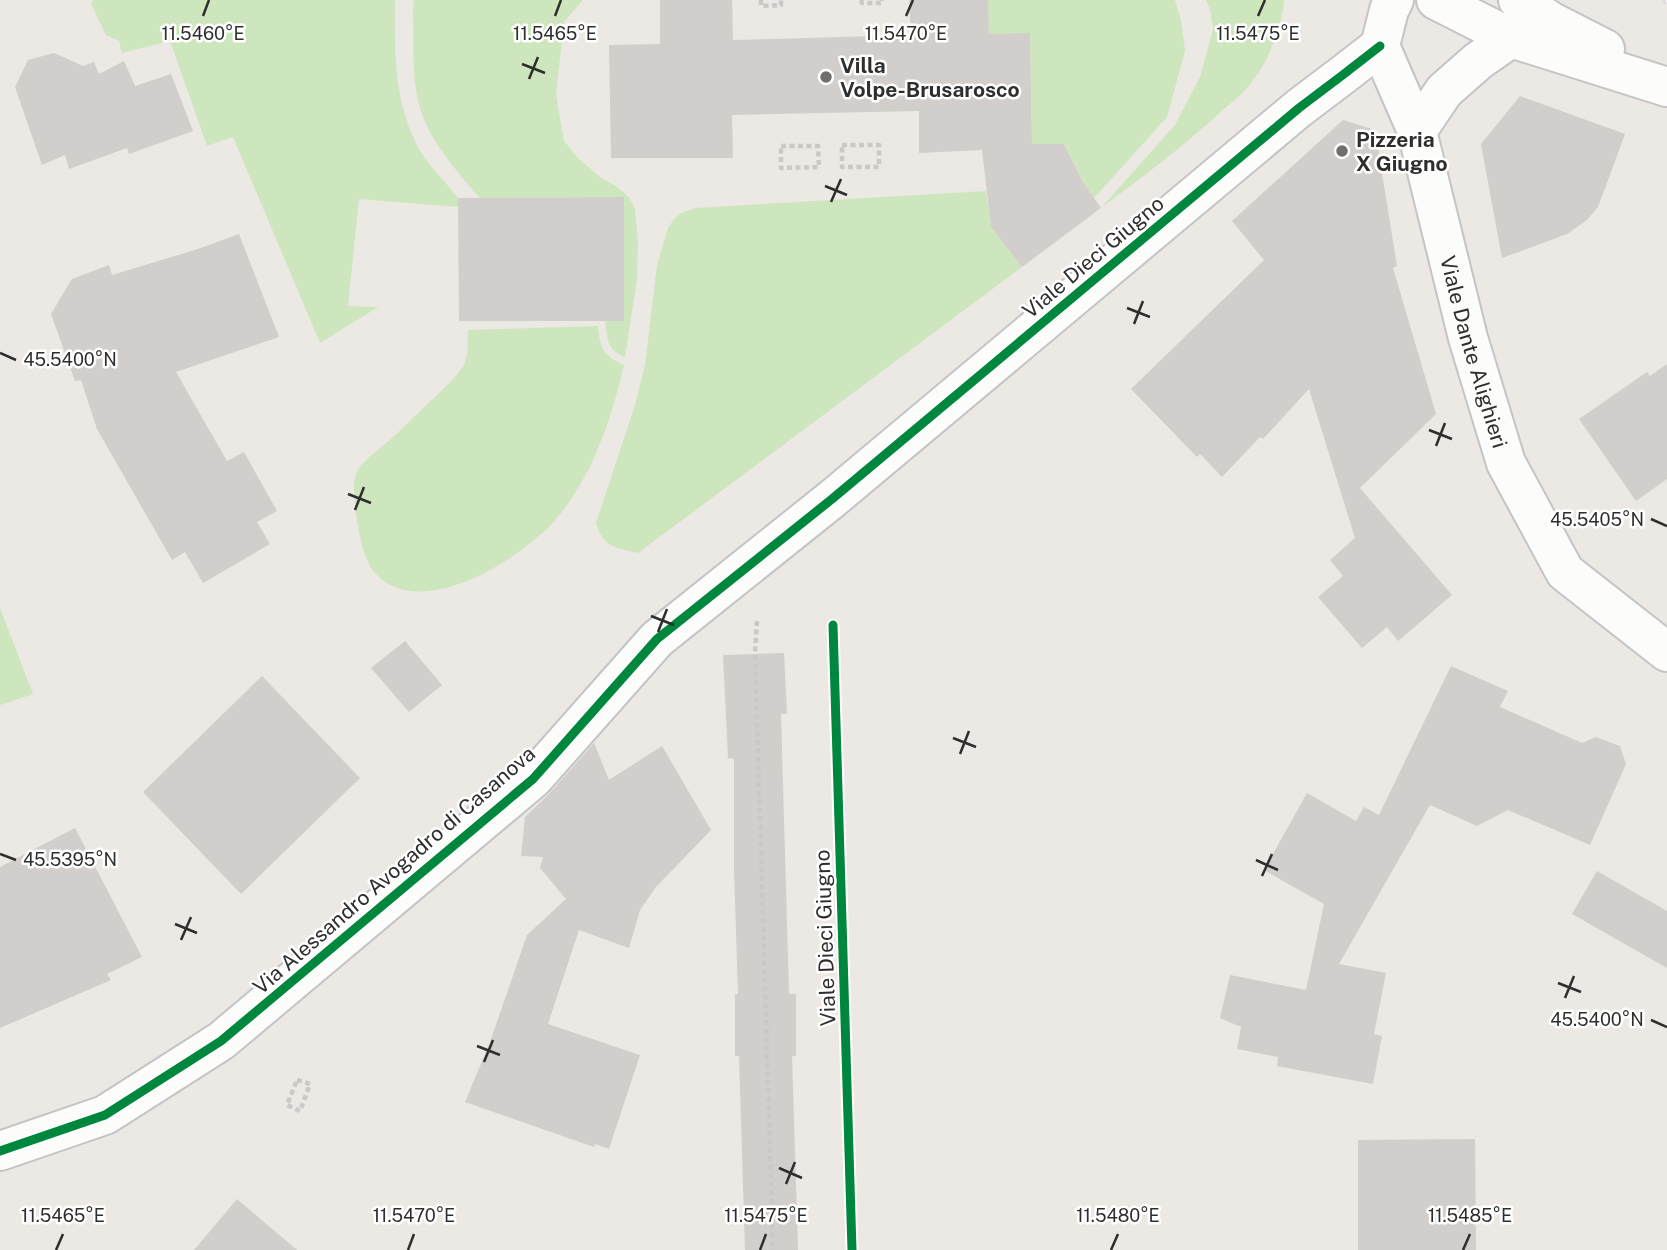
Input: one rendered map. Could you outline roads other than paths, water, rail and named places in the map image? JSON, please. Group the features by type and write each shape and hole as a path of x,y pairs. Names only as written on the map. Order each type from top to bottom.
{"street":[{"path":"1380,46 1394,0"},
{"path":"1436,0 1511,38 1667,87"},
{"path":"1518,0 1552,22 1667,80"},
{"path":"1417,131 1444,91 1478,61 1511,38"},
{"name":"Viale Dante Alighieri","path":"1380,46 1417,131 1468,338 1506,463 1565,572 1667,652"},
{"name":"Viale Dieci Giugno","path":"832,499 1298,108 1380,46"},
{"name":"Via Alessandro Avogadro di Casanova","path":"0,1151 105,1115 221,1041 533,779 657,639 832,499"}],"place":[{"name":"Villa Volpe-Brusarosco","path":"826,77"},
{"name":"Pizzeria X Giugno","path":"1342,151"}]}
